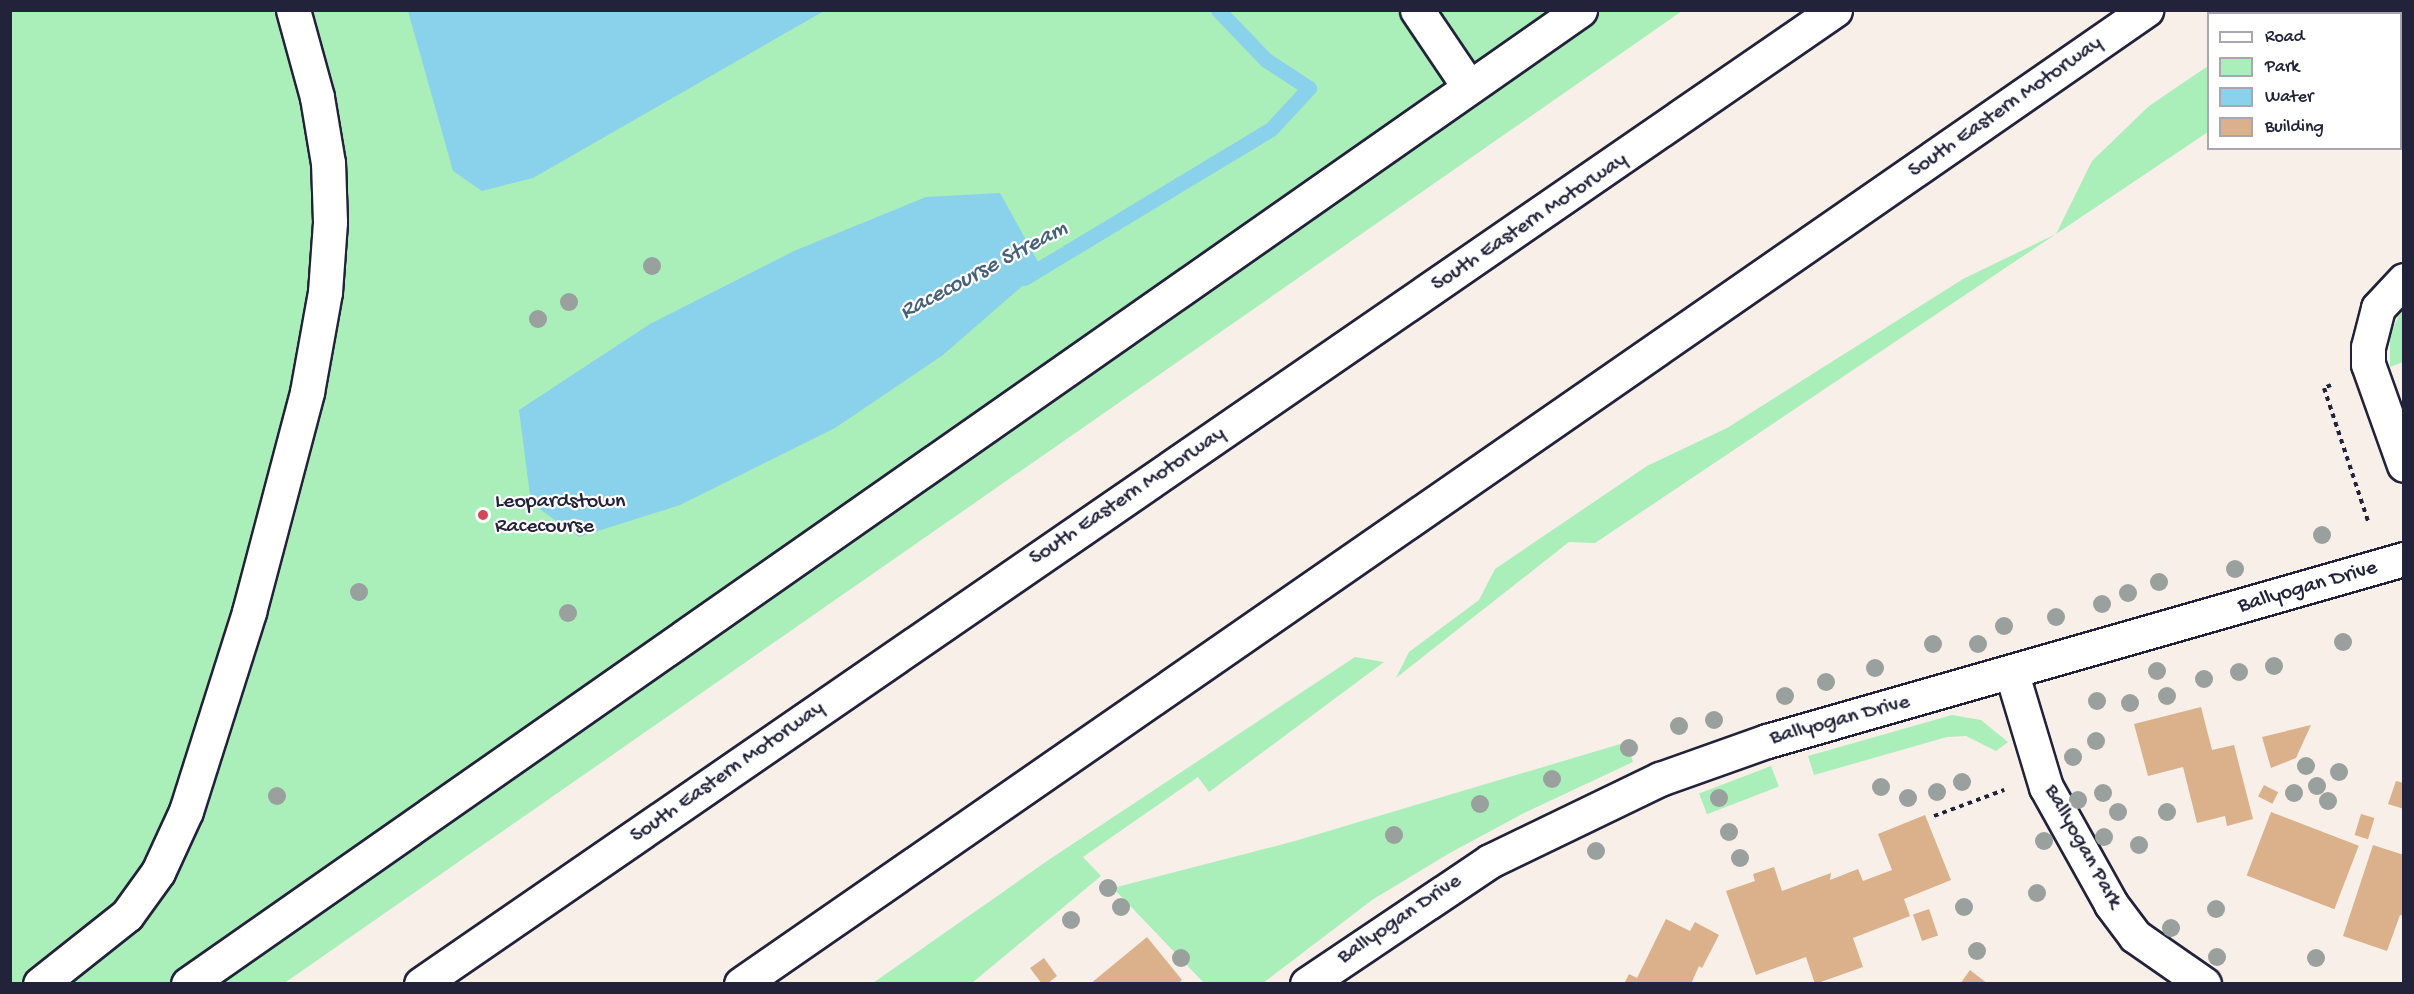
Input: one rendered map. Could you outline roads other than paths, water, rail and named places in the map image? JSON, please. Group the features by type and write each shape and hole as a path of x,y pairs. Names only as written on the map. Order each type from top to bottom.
{"main road":[{"path":"40,984 127,915 159,872 186,811 249,612 307,392 325,292 330,222 328,163 317,98 293,10"},
{"path":"1418,10 1469,87"},
{"path":"188,984 1580,10"},
{"name":"South Eastern Motorway","path":"421,984 1835,10"},
{"name":"South Eastern Motorway","path":"741,984 2146,10"},
{"path":"2403,280 2378,308 2368,347 2368,364 2403,465"},
{"name":"Ballyogan Drive","path":"1316,981 1490,861 1610,800 1767,741 2012,674 2403,559"},
{"name":"Ballyogan Park","path":"2012,674 2046,787 2111,904 2135,936 2204,984"}],"water":[{"path":"408,10 824,11 533,178 482,191 453,171"},
{"path":"1000,193 1042,269 943,355 835,428 680,505 579,537 531,503 519,410 650,324 794,251 926,197"}],"waterway":[{"name":"Racecourse Stream","path":"1024,278 1271,129 1309,88 1266,60 1218,10"}],"place":[{"name":"Leopardstown Racecourse","path":"483,515"}]}
